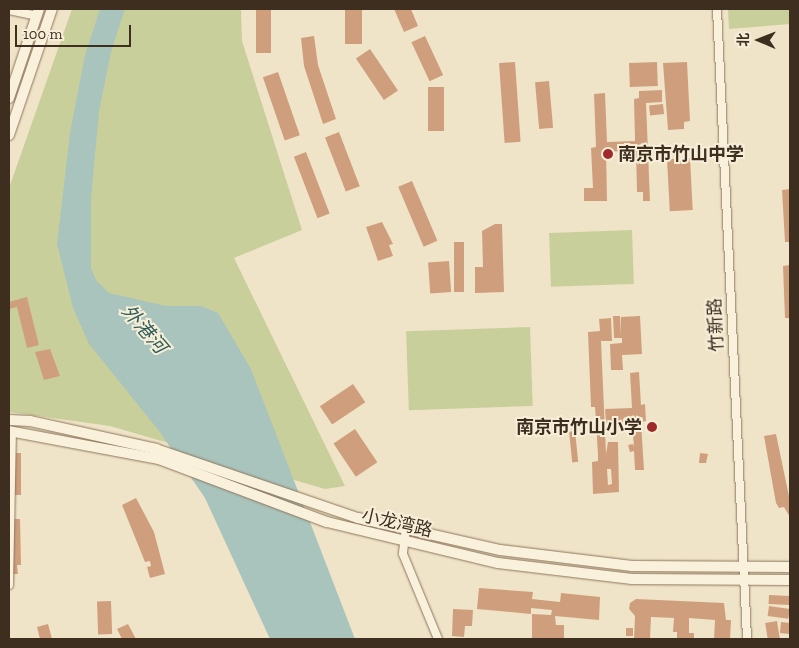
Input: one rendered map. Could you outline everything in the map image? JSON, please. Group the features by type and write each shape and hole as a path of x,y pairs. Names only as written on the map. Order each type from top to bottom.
{"main road":[{"path":"9,135 52,9"},
{"path":"9,98 38,12"},
{"name":"小龙湾路","path":"9,420 30,421 156,448 358,518 500,550 632,566 790,568"},
{"name":"小龙湾路","path":"10,431 158,460 355,530 498,562 632,579 790,580"}],"street":[{"name":"竹新路","path":"717,9 742,580 747,639"},
{"path":"9,10 38,12"},
{"path":"9,585 10,431"},
{"path":"406,528 403,554 438,639"}],"green space":[{"path":"72,9 241,9 242,41 302,230 234,258 345,486 325,489 110,426 9,412 9,188"},
{"path":"728,9 790,9 790,24 729,29"},
{"path":"632,230 634,284 551,287 549,233"},
{"path":"530,327 533,406 409,410 406,331"}],"water":[{"name":"外港河","path":"100,9 125,9 111,52 99,111 91,199 91,268 96,280 109,293 166,306 201,306 218,313 251,369 355,639 270,639 205,498 159,431 89,344 73,308 57,244 70,133 85,55"}],"building":[{"path":"256,9 271,9 271,53 256,53"},
{"path":"345,9 362,9 362,44 345,44"},
{"path":"394,9 411,9 418,26 404,32"},
{"path":"314,36 318,65 336,119 323,124 304,66 301,38"},
{"path":"425,36 443,75 430,81 411,42"},
{"path":"370,49 398,90 384,100 356,59"},
{"path":"515,62 521,142 505,143 499,63"},
{"path":"657,62 658,86 630,87 629,63"},
{"path":"687,62 690,121 684,122 684,129 668,130 663,63"},
{"path":"278,72 300,135 285,141 263,77"},
{"path":"549,81 553,128 539,129 535,82"},
{"path":"428,87 444,87 444,131 428,131"},
{"path":"662,90 662,102 646,103 650,201 643,201 643,192 637,192 636,150 606,152 607,201 584,201 584,188 593,188 591,148 596,147 594,94 605,93 607,142 635,141 634,99 639,98 639,91"},
{"path":"663,104 664,114 650,115 649,105"},
{"path":"339,132 360,186 346,192 325,137"},
{"path":"306,152 330,214 318,218 294,157"},
{"path":"690,158 693,210 670,211 667,159"},
{"path":"412,181 437,241 424,247 398,187"},
{"path":"790,189 790,242 785,242 782,190"},
{"path":"382,222 393,244 389,245 393,256 378,261 366,227"},
{"path":"495,224 502,224 504,292 475,293 475,267 483,267 482,231"},
{"path":"454,242 464,242 464,292 454,292"},
{"path":"449,261 451,292 430,293 428,262"},
{"path":"790,265 790,318 785,318 783,266"},
{"path":"27,297 39,345 27,348 17,307 9,309 9,302"},
{"path":"613,316 620,316 621,335 621,317 640,316 642,354 622,355 623,370 611,370 610,344 622,343 622,338 614,338"},
{"path":"611,318 612,341 601,341 606,454 608,442 618,442 619,492 593,494 592,462 598,461 598,455 595,407 591,407 588,332 600,331 599,319","holes":["607,469 611,469 612,484 608,485"]},
{"path":"50,349 60,376 44,380 35,352"},
{"path":"639,372 641,405 645,404 646,421 641,422 644,470 635,470 634,451 630,452 628,445 633,444 634,447 632,422 606,423 605,409 632,408 630,373"},
{"path":"353,384 365,402 332,425 320,406"},
{"path":"355,429 377,462 356,477 333,444"},
{"path":"575,431 578,462 572,462 569,432"},
{"path":"776,434 790,501 790,517 784,507 779,508 776,503 764,436"},
{"path":"9,453 21,453 21,495 9,495"},
{"path":"700,453 708,454 706,463 699,463"},
{"path":"136,498 154,532 165,574 150,578 147,567 151,566 150,561 145,562 122,505"},
{"path":"9,519 20,519 21,565 17,565 18,574 9,574"},
{"path":"479,588 533,592 532,599 560,602 561,593 600,597 599,620 555,616 556,625 564,625 564,639 532,639 532,614 551,615 552,610 531,608 531,614 477,609"},
{"path":"769,595 790,596 790,605 769,604"},
{"path":"636,599 724,603 726,620 731,620 730,639 714,639 715,620 689,618 689,633 694,633 694,639 677,639 677,632 673,632 674,618 651,617 650,639 634,639 635,616 629,609 630,603"},
{"path":"97,601 111,601 112,634 98,634"},
{"path":"769,606 790,609 788,619 768,616"},
{"path":"453,609 473,610 472,626 465,626 464,637 452,636"},
{"path":"777,621 780,639 768,639 765,623"},
{"path":"781,622 790,623 789,634 780,633"},
{"path":"48,624 52,639 40,639 37,627"},
{"path":"128,624 136,639 122,639 117,629"},
{"path":"626,628 633,628 633,636 626,636"}],"place":[{"name":"南京市竹山中学","path":"608,154"},
{"name":"南京市竹山小学","path":"652,427"}]}
